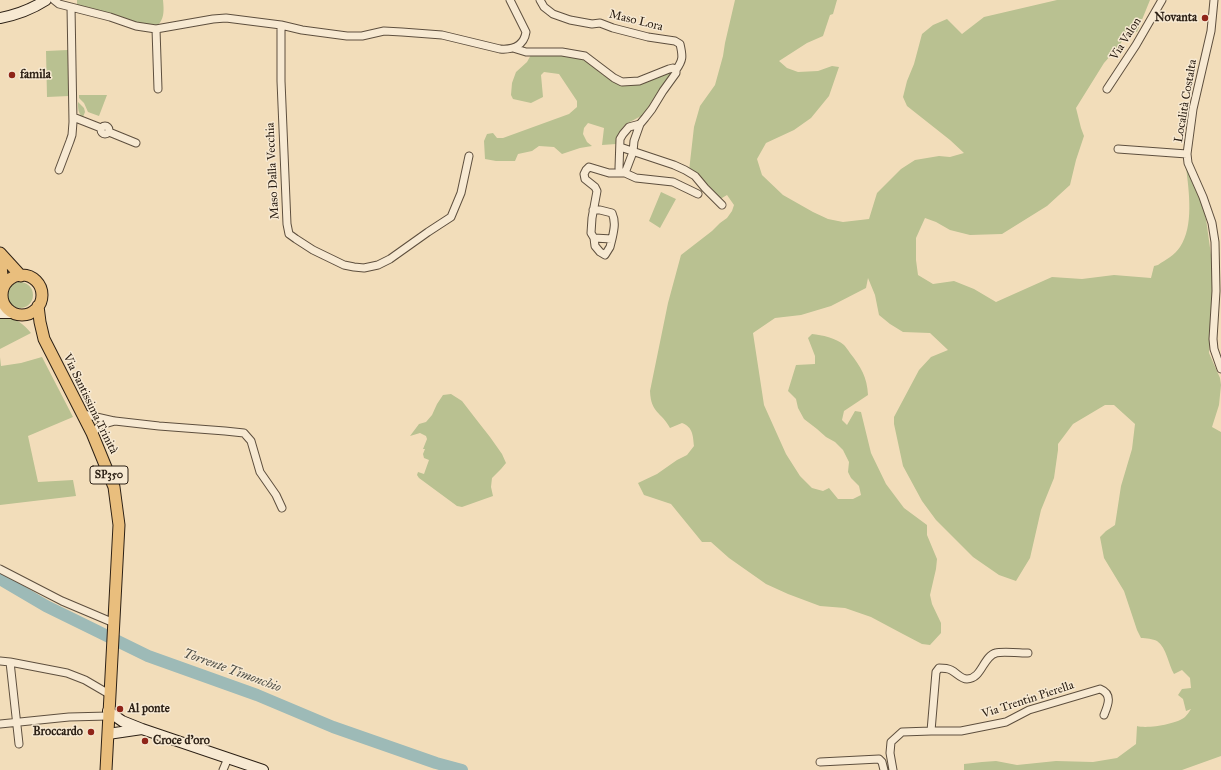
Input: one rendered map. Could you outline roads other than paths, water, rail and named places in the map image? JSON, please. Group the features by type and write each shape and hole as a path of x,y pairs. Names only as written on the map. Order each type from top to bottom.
{"main road":[{"name":"Via Santissima Trinità","path":"0,253 21,276 27,276 32,279 40,288 41,300 38,306 44,339"},
{"name":"Via Santissima Trinità","path":"0,253 2,295 5,306 33,326 44,339 92,433 114,487 119,525 109,694"},
{"path":"2,295 10,279 21,276"},
{"path":"17,314 31,313 38,306"},
{"name":"SP350","path":"106,770 109,694"}],"street":[{"path":"54,0 59,4 103,15 136,26 156,29 209,19 226,18 347,36 362,36 384,31 442,35 510,50 522,43 526,32 510,0"},
{"name":"Maso Lora","path":"540,0 544,7 553,14 570,20 592,24 600,23 648,37 675,41 680,44 682,61 676,70 675,77 663,91 652,109 640,124"},
{"name":"Via Valon","path":"1108,89 1140,39 1162,0"},
{"name":"Località Costalta","path":"1214,0 1211,31 1193,109 1187,154 1188,163 1203,197 1212,223 1215,242 1216,291 1213,338 1214,350 1221,369"},
{"path":"0,18 17,14 44,1"},
{"path":"59,170 72,135 71,7"},
{"name":"Maso Dalla Vecchia","path":"281,25 281,81 287,224 289,234 296,239 313,250 344,265 364,268 378,265 390,259 428,232 451,218 461,193 469,156"},
{"path":"156,29 158,89"},
{"path":"513,48 526,52 562,52 585,56 614,78 622,82 639,81 673,68 676,70"},
{"path":"73,117 102,128 103,126 107,126 109,132 136,143"},
{"path":"622,173 619,168 620,139 629,127 640,124"},
{"path":"622,173 633,152 634,141 640,124"},
{"path":"620,147 674,165 691,174 722,205"},
{"path":"1118,149 1187,154"},
{"path":"594,210 600,210 613,214 615,229 610,247 605,255 595,246 594,238 591,233 591,227 597,191 595,187 585,179 584,174 590,167 609,173 622,173 636,178 672,182 698,194"},
{"path":"594,238 612,239"},
{"path":"0,313 17,314"},
{"path":"83,414 114,421 244,433 251,441 260,472 276,495 282,508"},
{"path":"92,433 101,425 114,421"},
{"path":"0,569 114,624"},
{"path":"931,731 936,672 939,668 951,670 963,679 968,679 974,677 990,657 996,652 1028,653"},
{"path":"0,661 67,673 85,680 109,694"},
{"path":"10,662 19,744"},
{"name":"Via Trentin Pierella","path":"893,770 890,753 891,742 902,732 960,731 1006,722 1029,710 1100,689 1108,694 1109,698 1104,716"},
{"path":"0,724 69,717 122,721 263,770"},
{"path":"108,721 142,729"},
{"path":"224,770 228,758"},
{"path":"820,762 879,759 882,762 884,770"}],"waterway":[{"name":"Torrente Timonchio","path":"0,579 46,606 148,656 257,695 333,727 436,763 462,770"}],"place":[{"name":"Novanta","path":"1205,18"},
{"name":"famila","path":"12,75"},
{"name":"Al ponte","path":"120,709"},
{"name":"Broccardo","path":"91,732"},
{"name":"Croce d'oro","path":"145,741"}]}
